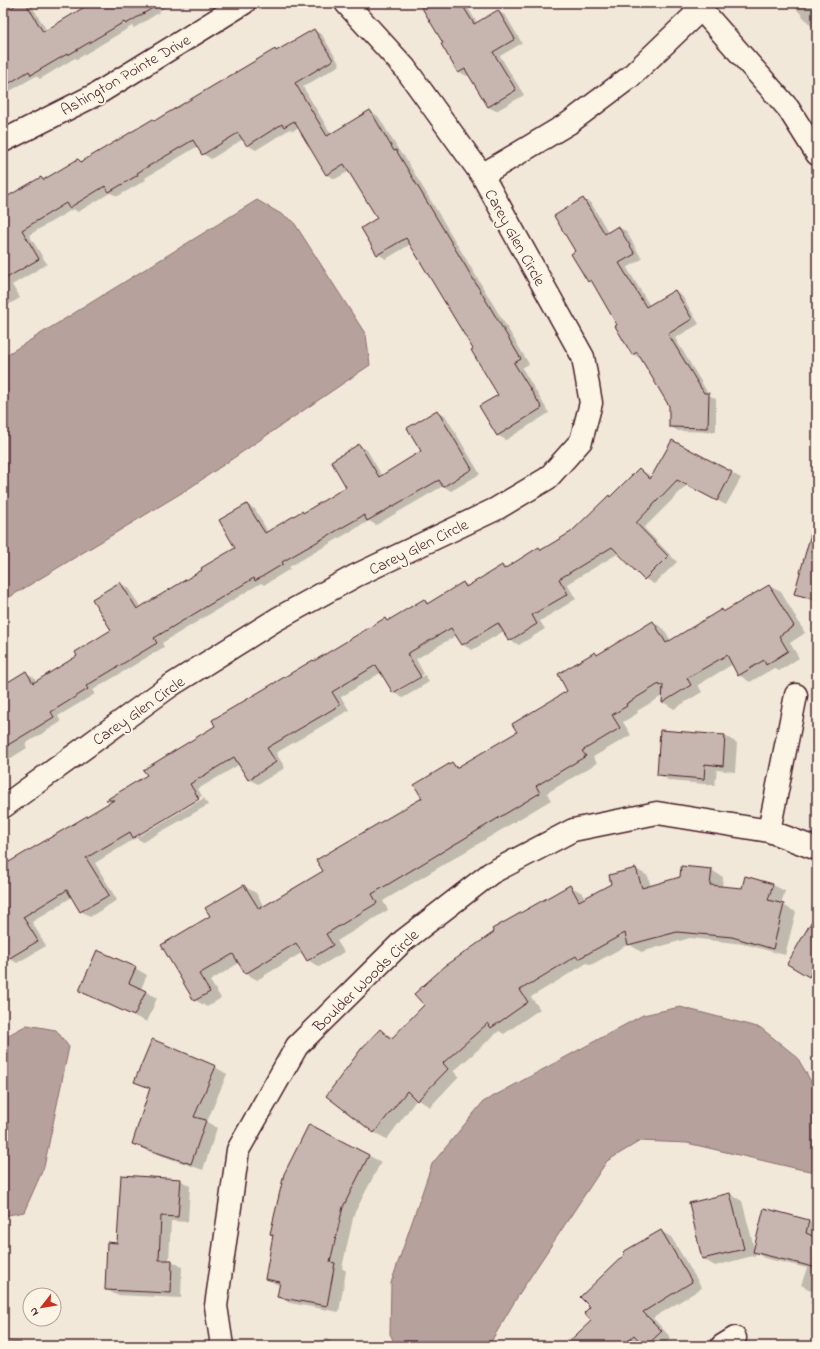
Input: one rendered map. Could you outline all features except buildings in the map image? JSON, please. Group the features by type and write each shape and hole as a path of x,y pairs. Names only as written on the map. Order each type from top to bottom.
{"street":[{"name":"Ashington Pointe Drive","path":"3,141 97,94 244,3"},
{"name":"Carey Glen Circle","path":"3,807 170,686 277,619 355,576 496,509 548,478 581,441 591,403 583,357 482,175 405,68 346,3"},
{"name":"Carey Glen Circle","path":"482,175 569,123 630,77 697,6"},
{"path":"697,6 788,108 817,154"},
{"path":"769,831 796,695"},
{"name":"Boulder Woods Circle","path":"222,1346 216,1306 238,1150 297,1046 403,940 491,873 573,830 657,813 769,831 817,849"}],"shaded area":[{"path":"257,200 293,221 366,335 370,365 188,489 3,601 3,357"},
{"path":"680,1007 761,1028 797,1057 817,1092 817,1172 687,1143 640,1141 607,1161 519,1294 489,1345 396,1346 390,1334 391,1283 432,1164 483,1102 643,1015"},
{"path":"27,1025 56,1030 69,1047 44,1167 24,1212 3,1216 3,1038"},
{"path":"3,1342 21,1342 21,1346 3,1346"}]}
